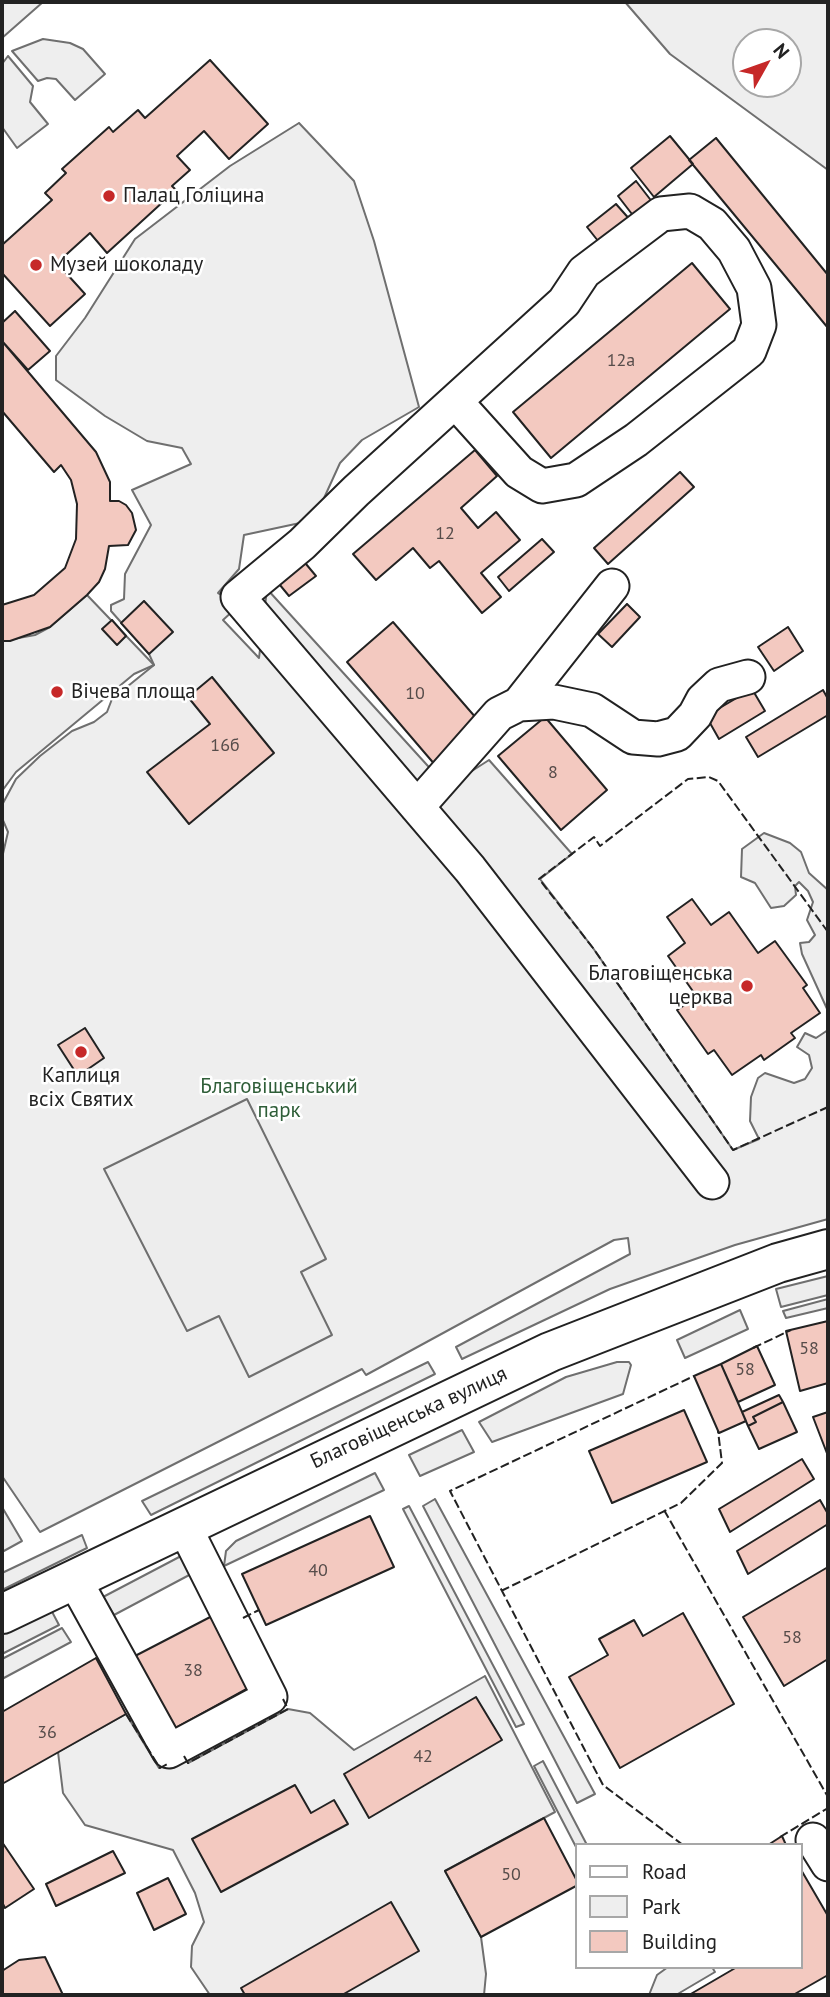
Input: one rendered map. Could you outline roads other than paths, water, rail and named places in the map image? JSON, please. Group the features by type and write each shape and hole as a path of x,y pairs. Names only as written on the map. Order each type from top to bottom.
{"main road":[{"name":"Благовіщенська вулиця","path":"2,1615 550,1352 778,1263 828,1250"}],"lane":[{"path":"454,401 519,472 542,486 576,481 636,440 749,351 759,325 754,288 734,250 712,224 690,211 661,214 584,272 564,302 454,401 302,544 238,597 470,869 712,1182"},
{"path":"519,704 612,586"},
{"path":"417,807 499,714 519,704 554,702 592,710 633,737 658,739 677,734 695,715 703,700 719,685 748,677"},
{"path":"74,1579 169,1751 270,1697 184,1526"}],"place":[{"name":"Палац Голіцина","path":"109,196"},
{"name":"Музей шоколаду","path":"36,265"},
{"name":"Вічева площа","path":"57,692"},
{"name":"Благовіщенська церква","path":"747,986"},
{"name":"Каплиця всіх Святих","path":"81,1052"}],"park label":[{"name":"Благовіщенський парк","path":"279,1099"}]}
